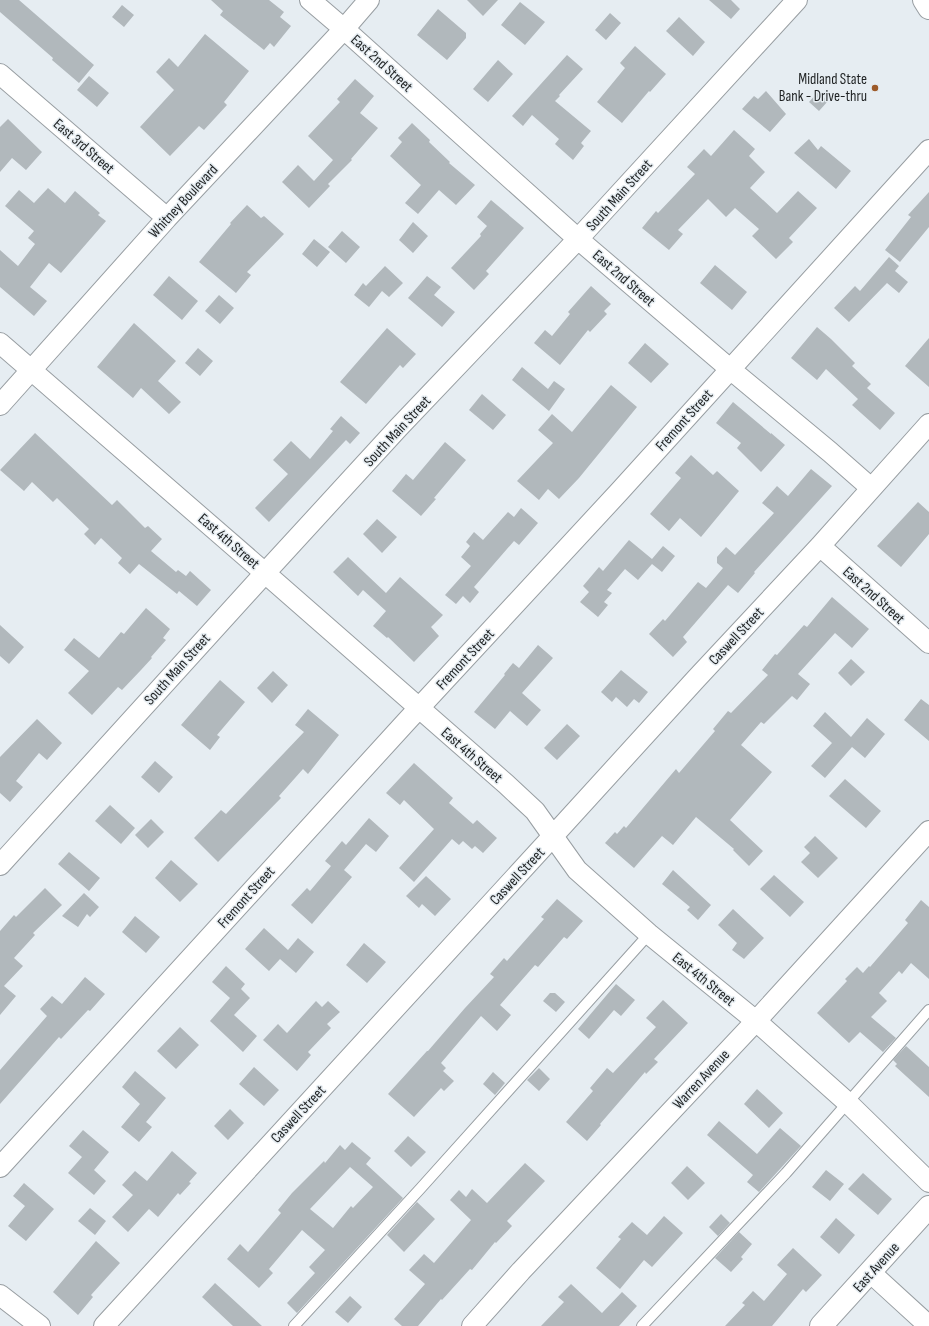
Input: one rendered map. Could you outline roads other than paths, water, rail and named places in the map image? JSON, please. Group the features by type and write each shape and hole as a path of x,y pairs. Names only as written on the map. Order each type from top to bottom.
{"street":[{"name":"East 2nd Street","path":"310,0 578,239 871,488"},
{"name":"Whitney Boulevard","path":"0,405 167,218 344,29 369,0"},
{"name":"South Main Street","path":"0,865 265,572 578,239 797,0"},
{"path":"924,0 929,8"},
{"name":"East 3rd Street","path":"0,74 167,218"},
{"name":"Fremont Street","path":"0,1167 418,709 614,498 929,150"},
{"name":"East 4th Street","path":"0,343 265,572 534,811 577,870 649,934 756,1022 848,1103 929,1182"},
{"name":"Caswell Street","path":"104,1326 696,679 820,546 929,424"},
{"name":"East 2nd Street","path":"820,546 929,643"},
{"name":"Warren Avenue","path":"472,1326 526,1265 756,1022 929,831"},
{"name":"East Avenue","path":"821,1326 929,1207"},
{"path":"871,1272 929,1326"},
{"path":"0,1295 40,1326"}],"lane":[{"path":"294,1326 420,1189 649,934"},
{"path":"642,1326 786,1173 929,1010"}],"place":[{"name":"Midland State Bank - Drive-thru","path":"875,88"}]}
